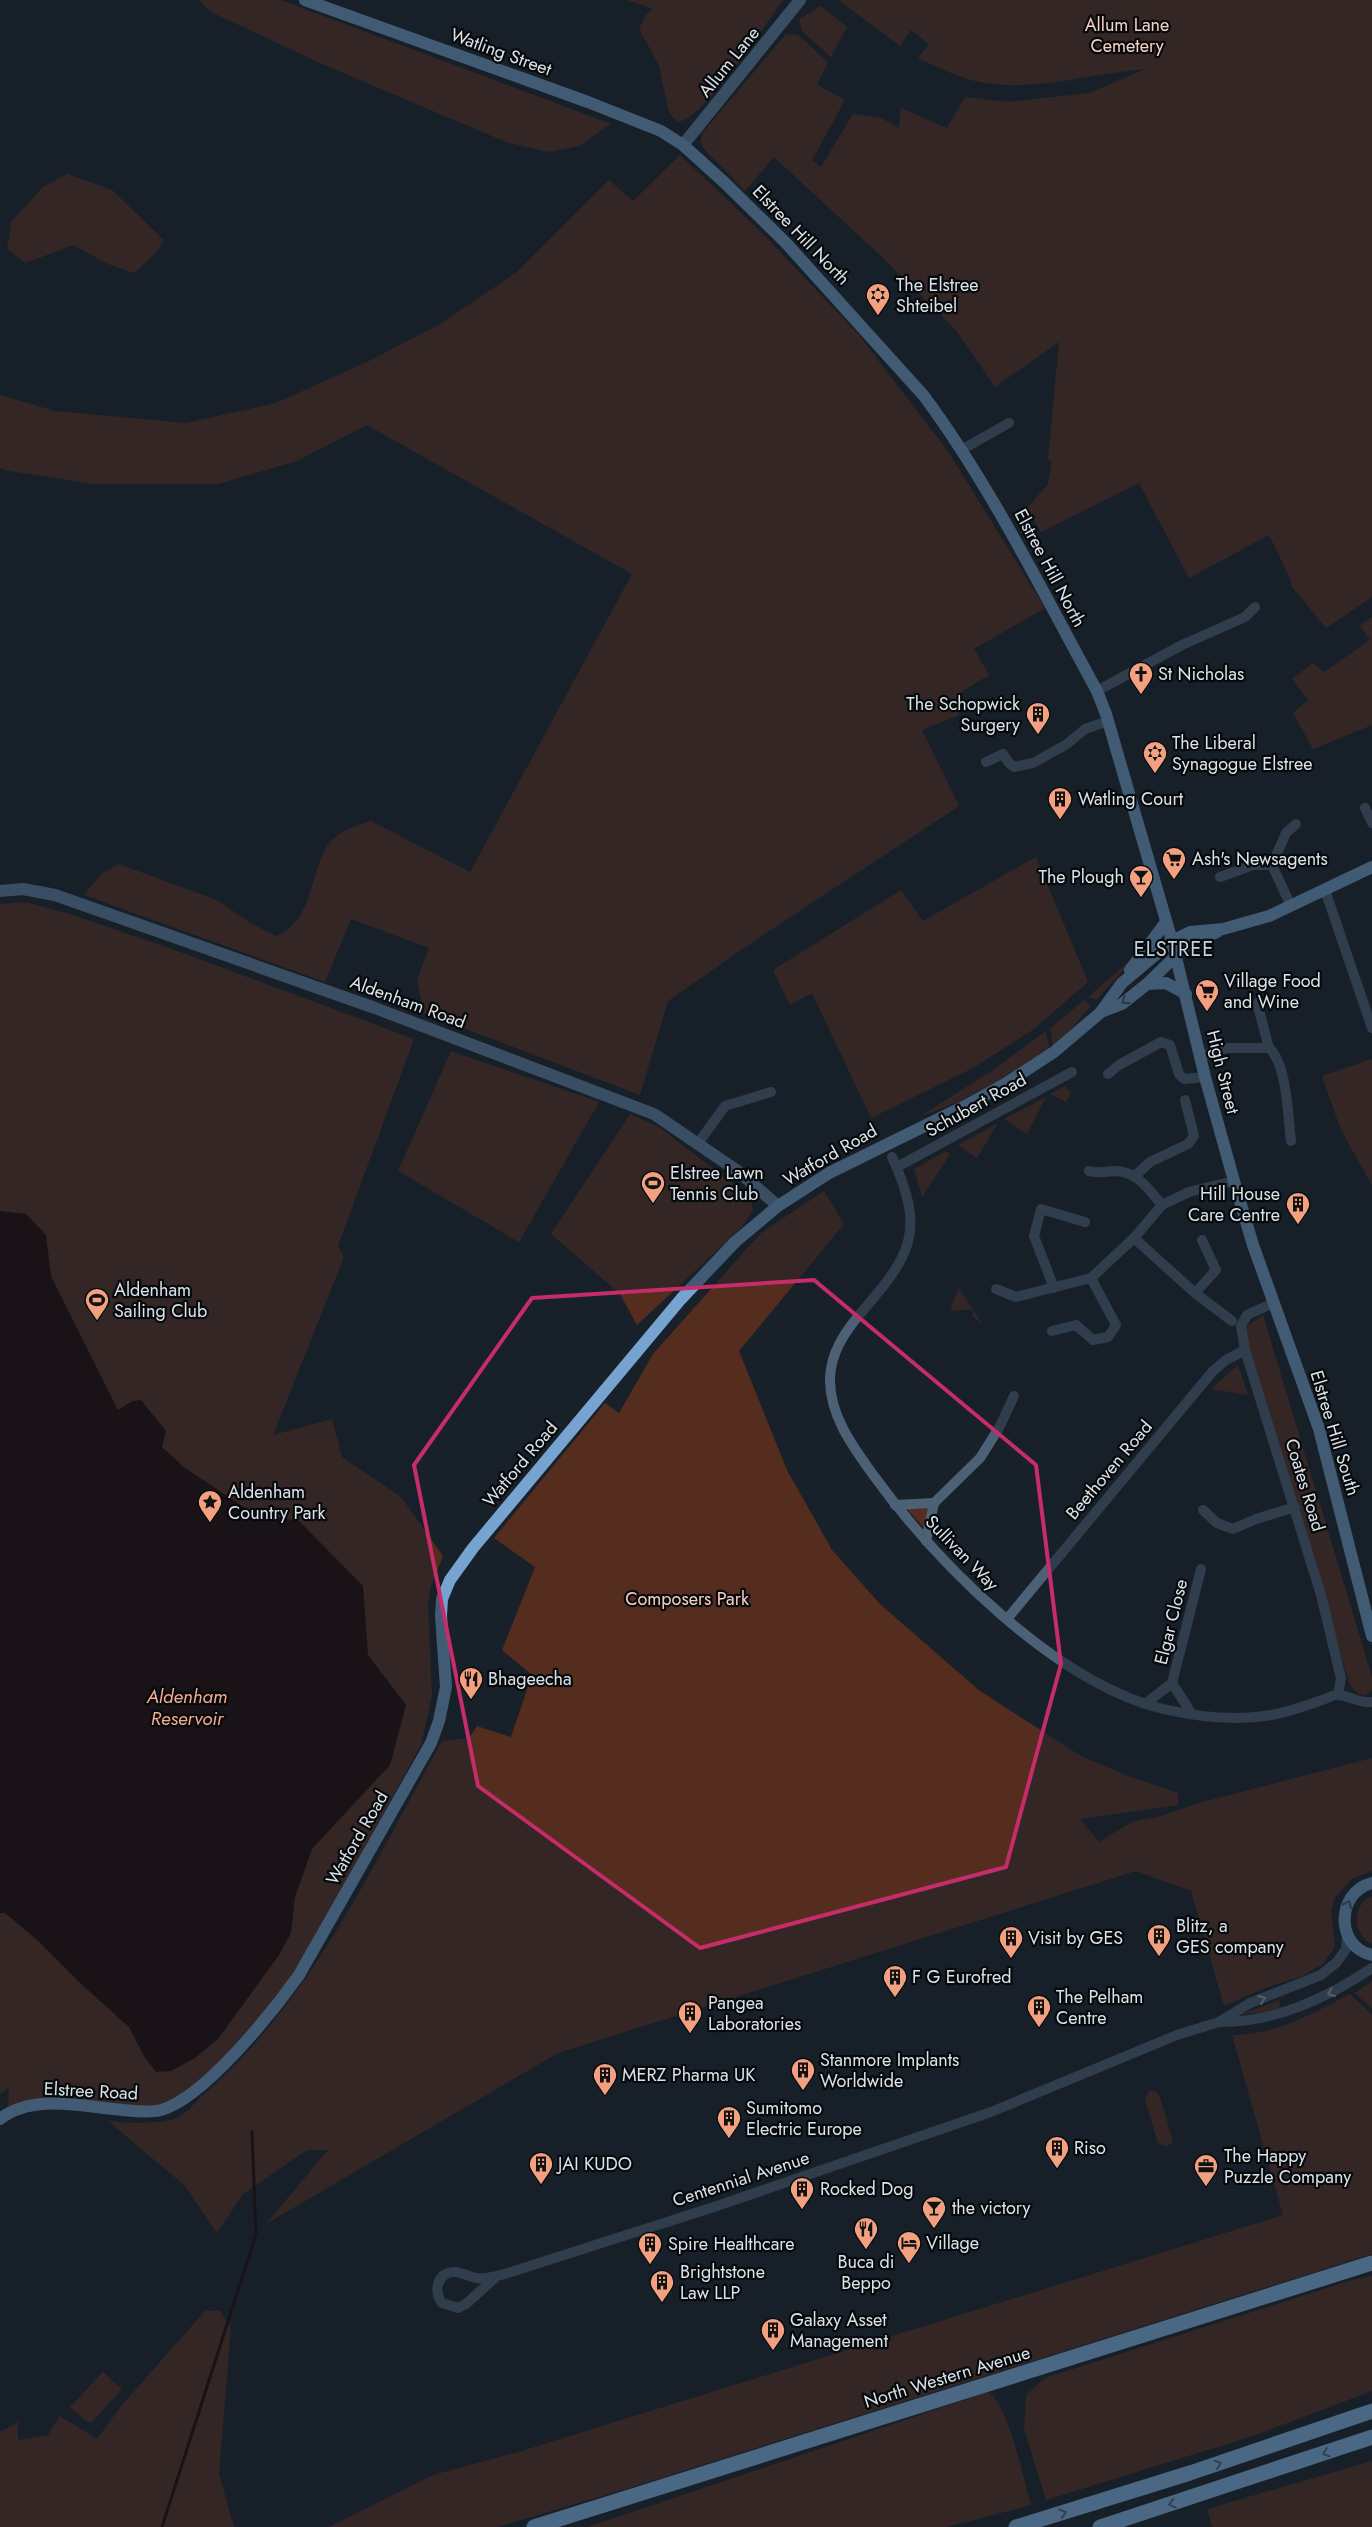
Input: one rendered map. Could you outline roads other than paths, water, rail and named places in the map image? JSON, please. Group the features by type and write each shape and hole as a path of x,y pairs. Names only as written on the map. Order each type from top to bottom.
{"highway":[{"name":"North Western Avenue","path":"534,2527 1372,2263"},
{"path":"1016,2527 1198,2470 1372,2411"},
{"path":"1100,2527 1212,2492 1372,2437"}],"main road":[{"name":"Watling Street","path":"304,0 588,102 661,131 683,145"},
{"name":"Elstree Hill North","path":"683,145 725,182 780,237 924,396 1007,522 1076,652"},
{"name":"High Street","path":"1076,652 1097,691 1108,721 1172,941 1205,1077 1262,1273"},
{"path":"1223,929 1269,916 1372,867"},
{"path":"1122,983 1166,922"},
{"name":"Watford Road","path":"182,2102 199,2089 277,2006 288,1991 427,1751 439,1721 445,1696 441,1606 450,1580 473,1548 681,1299 735,1242 778,1206 828,1173 1005,1084 1054,1052 1100,1013 1122,983 1172,941 1190,932 1223,929"},
{"name":"Watford Road","path":"1100,1013 1122,1004 1147,984 1187,944 1223,929"},
{"path":"1147,984 1166,983 1186,994"},
{"name":"Elstree Hill South","path":"1262,1273 1321,1437 1372,1636"},
{"path":"1372,1883 1360,1888 1348,1900 1344,1916 1347,1935 1358,1948 1372,1954"},
{"name":"Elstree Road","path":"0,2118 15,2109 40,2104 139,2112 160,2110 182,2102"}],"street":[{"name":"Allum Lane","path":"683,145 800,0"},
{"path":"961,450 1009,423"},
{"path":"1097,691 1182,645 1245,616 1255,607"},
{"path":"986,762 1003,754 1014,767 1033,763 1067,744 1085,729 1108,721"},
{"path":"1365,808 1372,823"},
{"path":"1291,906 1272,865 1286,833 1296,824"},
{"path":"1220,877 1253,865 1272,865"},
{"name":"Aldenham Road","path":"0,891 23,889 55,895 366,1005 654,1114 699,1142 739,1172 778,1206"},
{"path":"1325,890 1372,1028"},
{"path":"1257,1003 1285,1089 1291,1141"},
{"path":"1108,1074 1119,1065 1161,1042 1170,1045 1179,1074 1184,1079 1205,1077"},
{"path":"1200,1056 1227,1048 1272,1050"},
{"name":"Schubert Road","path":"894,1162 1072,1072"},
{"path":"699,1142 725,1106 771,1092"},
{"path":"1136,1176 1150,1162 1188,1144 1194,1136 1185,1100"},
{"name":"Sullivan Way","path":"894,1162 909,1197 911,1220 902,1260 893,1276 841,1340 832,1359 830,1377 834,1408 840,1423 864,1462 895,1504 926,1541 968,1584 1007,1619 1051,1653 1114,1692 1145,1704 1192,1714 1234,1718 1272,1714 1338,1695"},
{"path":"1089,1171 1099,1174 1118,1171 1136,1176 1162,1205"},
{"path":"996,1290 1016,1297 1091,1278 1134,1238 1162,1205 1189,1192 1234,1181"},
{"path":"1054,1288 1034,1236 1041,1209 1084,1222"},
{"path":"1134,1238 1195,1293 1232,1321"},
{"path":"1195,1293 1216,1270 1202,1240"},
{"path":"1052,1331 1076,1325 1093,1340 1108,1337 1116,1325 1091,1278"},
{"name":"Coates Road","path":"1273,1303 1254,1310 1243,1320 1240,1326 1245,1350 1322,1596 1341,1678 1338,1695"},
{"name":"Beethoven Road","path":"1007,1619 1213,1371 1226,1360 1245,1350"},
{"path":"926,1541 934,1503 980,1458 999,1428 1014,1396"},
{"path":"895,1504 934,1503"},
{"path":"1203,1510 1217,1523 1233,1529 1256,1519 1295,1507"},
{"name":"Elgar Close","path":"1145,1704 1172,1684 1201,1569"},
{"name":"Elgar Close","path":"1172,1684 1192,1714"},
{"path":"1338,1695 1362,1703 1372,1702"},
{"name":"Centennial Avenue","path":"496,2277 717,2206 991,2112 1177,2035 1219,2022 1250,2003 1321,1976 1337,1962 1346,1949 1347,1935"},
{"name":"Centennial Avenue","path":"1219,2022 1235,2022 1258,2018 1317,1999 1340,1990 1372,1968"},
{"path":"454,2272 476,2278 496,2277 462,2307 453,2308 442,2303 437,2293 437,2287 443,2277 454,2272"},
{"path":"465,2275 472,2284 470,2301"}],"water":[{"name":"Aldenham Reservoir","path":"0,1211 26,1214 46,1235 51,1276 118,1410 133,1401 141,1400 166,1431 162,1447 185,1468 254,1514 299,1521 363,1586 368,1655 406,1705 390,1765 312,1849 295,1897 291,1933 279,1955 218,2039 195,2058 171,2071 156,2072 144,2056 129,2027 80,1983 36,1939 5,1913 0,1913"}],"waterway":[{"path":"162,2527 256,2234 252,2132"}],"place":[{"name":"The Elstree Shteibel","path":"878,316"},
{"name":"St Nicholas","path":"1141,695"},
{"name":"The Schopwick Surgery","path":"1038,735"},
{"name":"The Liberal Synagogue Elstree","path":"1155,774"},
{"name":"Watling Court","path":"1060,820"},
{"name":"Ash's Newsagents","path":"1174,880"},
{"name":"The Plough","path":"1141,898"},
{"name":"Village Food and Wine","path":"1207,1012"},
{"name":"Elstree Lawn Tennis Club","path":"653,1204"},
{"name":"Hill House Care Centre","path":"1298,1225"},
{"name":"Aldenham Sailing Club","path":"97,1321"},
{"name":"Aldenham Country Park","path":"210,1523"},
{"name":"Bhageecha","path":"471,1700"},
{"name":"Blitz, a GES company","path":"1159,1957"},
{"name":"Visit by GES","path":"1011,1959"},
{"name":"F G Eurofred","path":"895,1998"},
{"name":"The Pelham Centre","path":"1039,2028"},
{"name":"Pangea Laboratories","path":"690,2034"},
{"name":"Stanmore Implants Worldwide","path":"803,2091"},
{"name":"MERZ Pharma UK","path":"605,2096"},
{"name":"Sumitomo Electric Europe","path":"729,2139"},
{"name":"Riso","path":"1057,2169"},
{"name":"JAI KUDO","path":"541,2185"},
{"name":"The Happy Puzzle Company","path":"1206,2187"},
{"name":"Rocked Dog","path":"802,2210"},
{"name":"the victory","path":"934,2229"},
{"name":"Buca di Beppo","path":"866,2250"},
{"name":"Village","path":"909,2264"},
{"name":"Spire Healthcare","path":"650,2265"},
{"name":"Brightstone Law LLP","path":"662,2303"},
{"name":"Galaxy Asset Management","path":"773,2351"}],"district":[{"name":"ELSTREE","path":"1174,949"}],"park label":[{"name":"Allum Lane Cemetery","path":"1127,35"},
{"name":"Composers Park","path":"687,1599"}]}
